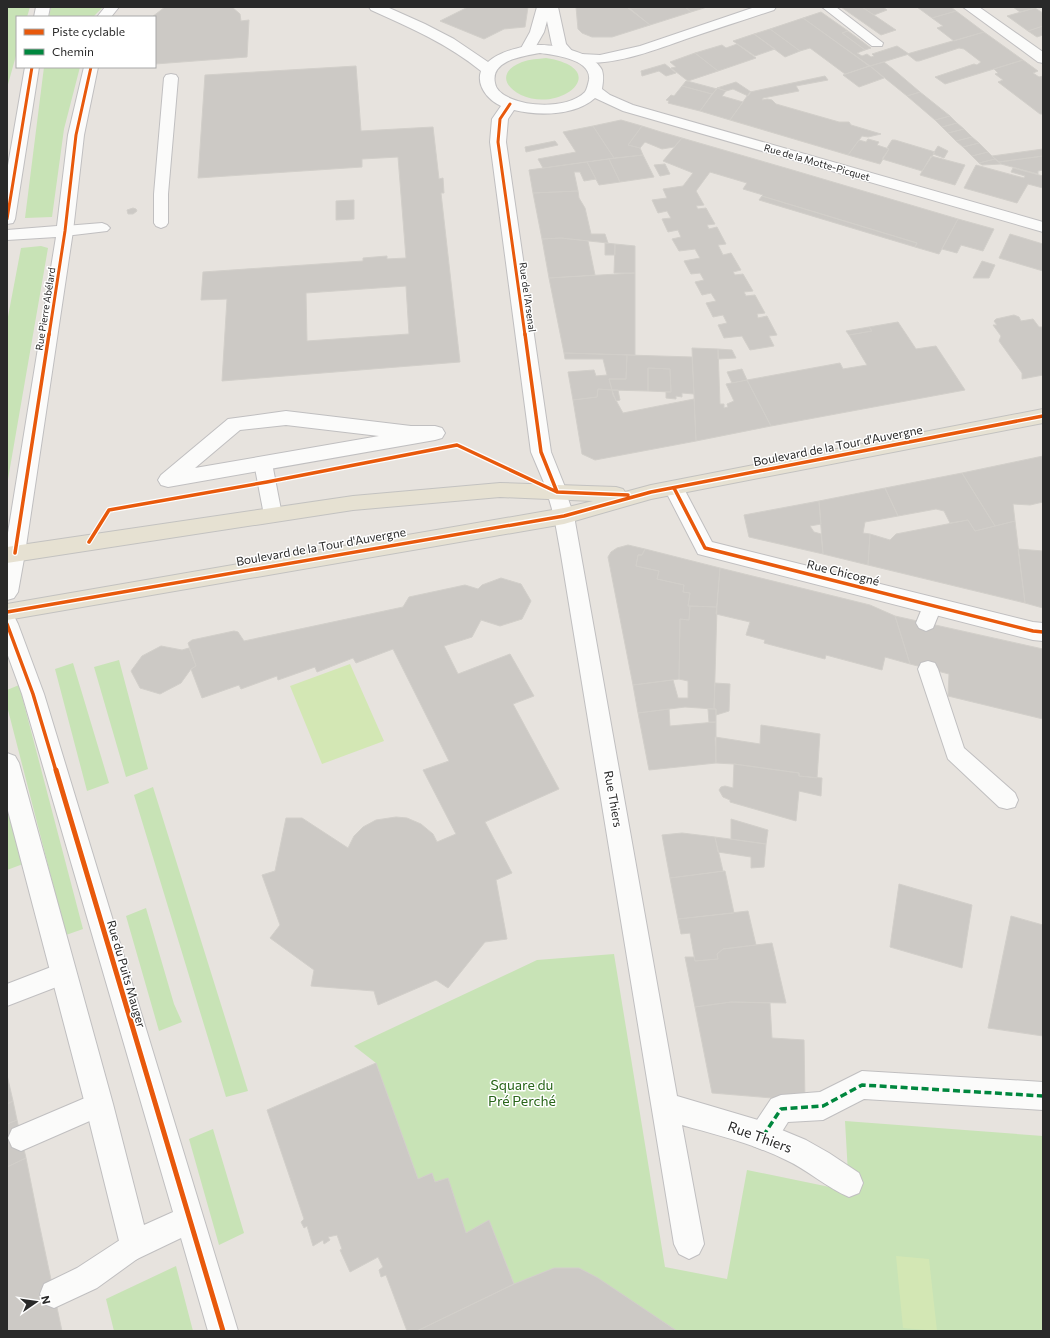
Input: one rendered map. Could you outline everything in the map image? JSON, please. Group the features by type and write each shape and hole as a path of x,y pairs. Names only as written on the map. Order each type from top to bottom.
{"main road":[{"name":"Boulevard de la Tour d'Auvergne","path":"7,612 564,516 638,495 1043,416"},
{"name":"Boulevard de la Tour d'Auvergne","path":"11,554 353,503 500,490 638,495"}],"street":[{"path":"105,16 112,7"},
{"path":"376,7 447,40 480,62 489,70"},
{"path":"544,7 537,32 521,52 495,63 489,70 487,78 488,86 493,93 510,104 537,109 551,109 578,103 587,97 595,84 610,67 644,49"},
{"path":"551,7 559,45 566,52"},
{"path":"581,58 600,59 644,49 769,7"},
{"path":"970,7 1043,59"},
{"path":"447,40 486,48 521,52 546,50 566,52 581,58 589,64 594,71 595,84"},
{"path":"7,219 32,68"},
{"name":"Rue Pierre Abélard","path":"11,554 65,231 76,135 91,68"},
{"name":"Rue de la Motte-Picquet","path":"595,84 605,98 628,108 1043,227"},
{"name":"Rue de l'Arsenal","path":"510,104 500,119 498,142 542,452 557,492"},
{"path":"7,235 65,231"},
{"path":"286,418 411,433 435,433 310,455 263,463 168,480 236,424 286,418"},
{"name":"Rue Chicogné","path":"674,488 705,548 929,614 1043,632"},
{"name":"Rue Thiers","path":"557,492 564,516 689,1244"},
{"path":"7,592 11,554"},
{"name":"Rue du Puits Mauger","path":"7,624 33,694 223,1331"},
{"path":"7,763 100,1104 135,1245 190,1219"},
{"path":"763,1136 781,1109 823,1106 862,1085 1043,1096"},
{"name":"Rue Thiers","path":"666,1106 763,1136 790,1146 817,1161 849,1182"}],"lane":[{"path":"828,7 877,44"},
{"path":"161,224 161,194 171,78"},
{"path":"65,231 102,228"},
{"path":"263,463 273,515"},
{"path":"928,669 955,753 1007,800"},
{"path":"7,995 64,973"},
{"path":"21,1138 100,1104"},
{"path":"54,1294 87,1278 135,1245"}],"green space":[{"path":"7,7 30,7 27,16 16,16 16,56 7,88"},
{"path":"51,7 103,7 94,16 49,16"},
{"path":"546,58 566,64 576,71 579,80 574,88 564,95 551,99 536,99 521,95 510,87 506,78 510,69 525,61"},
{"path":"44,68 80,68 64,129 52,217 25,218"},
{"path":"41,246 48,248 7,485 7,322 21,248"},
{"path":"119,660 148,769 126,777 94,667"},
{"path":"73,663 109,783 87,791 55,669"},
{"path":"350,664 384,741 322,764 290,686"},
{"path":"19,685 83,929 66,935 7,706 7,690"},
{"path":"153,787 248,1091 226,1097 134,795"},
{"path":"7,799 23,864 7,870"},
{"path":"146,908 174,1004 182,1022 159,1031 126,916"},
{"name":"Square du Pré Perché","path":"614,954 665,1267 727,1279 747,1170 849,1191 845,1121 1043,1136 1043,1331 677,1331 579,1268 554,1268 514,1284 489,1220 466,1233 448,1179 435,1182 432,1173 418,1179 376,1063 354,1046 537,960"},
{"path":"213,1129 244,1233 219,1245 189,1139"},
{"path":"896,1256 929,1259 937,1331 903,1328"},
{"path":"176,1266 193,1331 114,1331 106,1299"}],"building":[{"path":"165,7 232,7 240,14 241,21 249,20 247,57 156,64 156,16 153,16"},
{"path":"468,7 528,7 525,27 504,29 484,39 440,21"},
{"path":"576,7 628,7 650,25 612,37 592,37 582,33 578,29"},
{"path":"685,7 707,7 691,12"},
{"path":"685,7 691,12 650,25 628,8"},
{"path":"841,7 862,7 896,30 881,35"},
{"path":"862,7 883,7 887,10 874,15"},
{"path":"917,7 951,7 956,11 932,18"},
{"path":"1013,7 1034,7 1035,8 1020,12"},
{"path":"1035,8 1043,13 1043,26 1028,31 1007,16"},
{"path":"956,11 984,32 954,41 937,28 943,26 932,18"},
{"path":"821,12 848,31 842,33 865,50 857,53 862,56 867,54 871,57 874,56 872,54 897,46 909,54 870,66 803,18"},
{"path":"803,18 869,66 845,74 810,48 800,51 770,29"},
{"path":"1043,26 1043,35 1037,37 1028,31"},
{"path":"770,29 800,51 785,57 754,34"},
{"path":"848,31 871,48 865,50 842,33"},
{"path":"984,32 1023,60 945,84 935,77 974,64 977,65 981,62 964,49 959,48 919,61 916,61 907,54"},
{"path":"754,34 775,49 755,56 733,41"},
{"path":"737,44 756,58 718,71 695,53 722,45 726,48"},
{"path":"695,53 718,71 688,81 671,68 676,67 670,62"},
{"path":"1023,60 1038,71 1033,73 1039,77 1043,76 1043,114 1040,114 998,82 1003,80 995,74 998,73 994,69"},
{"path":"884,62 920,92 907,96 870,66"},
{"path":"665,64 676,73 666,76 659,71 642,76 641,71"},
{"path":"356,66 361,131 433,127 439,179 443,178 444,193 441,193 460,362 222,381 227,299 201,300 203,272 363,261 363,258 387,256 387,259 406,258 398,157 362,159 362,167 198,178 205,75","holes":["406,286 409,334 307,341 306,293"]},
{"path":"870,66 884,78 859,87 843,75"},
{"path":"825,76 828,80 796,86 799,91 763,98 762,100 772,100 776,104 839,122 849,122 851,125 881,134 868,137 862,136 848,155 730,120 750,92"},
{"path":"686,81 717,89 712,94 682,86"},
{"path":"736,82 751,92 748,96 733,89 726,91 717,88"},
{"path":"682,86 712,94 700,111 668,103 669,101 666,100 671,95 674,96"},
{"path":"717,88 726,91 722,96 743,102 730,120 700,111"},
{"path":"920,92 950,116 935,120 907,96"},
{"path":"950,116 957,123 942,127 935,120"},
{"path":"621,120 642,126 628,145 640,148 643,155 614,158 593,126"},
{"path":"957,123 964,129 948,133 942,127"},
{"path":"593,126 614,158 543,168 538,159 576,152 563,132"},
{"path":"642,126 682,138 674,147 662,149 645,142 640,148 628,145"},
{"path":"964,129 972,137 956,141 948,133"},
{"path":"972,137 979,143 963,147 956,141"},
{"path":"682,138 958,219 939,254 915,247 917,243 762,196 763,195 743,189 747,183 710,172 696,191 704,205 696,206 698,209 706,208 715,224 707,225 709,229 717,227 726,244 718,245 723,255 731,253 741,270 733,272 735,275 743,274 753,291 744,292 746,296 755,295 765,313 757,314 758,318 767,316 777,335 769,336 774,346 750,350 742,336 724,338 718,325 727,323 723,315 713,317 706,303 716,301 711,293 702,295 695,282 704,280 700,273 691,274 684,261 700,258 695,249 679,251 672,239 681,237 678,230 668,232 662,219 671,218 667,211 658,213 652,200 667,198 663,189 683,186 693,173 663,161"},
{"path":"868,139 879,142 877,145 889,149 880,164 848,155 859,140 866,142"},
{"path":"892,140 935,152 922,171 882,159 889,149 887,148"},
{"path":"555,141 558,145 526,152 525,147"},
{"path":"979,143 988,152 972,156 963,147"},
{"path":"938,146 948,151 944,158 933,154"},
{"path":"1043,149 1043,156 999,162 992,156"},
{"path":"988,152 995,159 979,163 972,156"},
{"path":"643,155 654,177 620,182 609,159"},
{"path":"931,156 965,165 955,185 920,175"},
{"path":"1043,156 1043,170 1038,171 1038,174 1001,164 999,162"},
{"path":"609,159 620,182 599,185 587,162"},
{"path":"995,159 1001,164 982,165 979,163"},
{"path":"587,162 596,179 584,181 580,172 574,172 578,191 533,193 529,170"},
{"path":"665,164 670,174 660,176 654,165"},
{"path":"976,165 1024,178 1025,176 1011,172 1013,168 1043,176 1043,188 1028,184 1017,203 964,188"},
{"path":"578,191 579,198 585,208 591,234 605,234 608,243 561,238 542,239 533,193"},
{"path":"762,196 917,243 915,247 759,200"},
{"path":"354,200 354,219 336,220 336,201"},
{"path":"133,208 137,211 133,214 128,214 127,210"},
{"path":"958,219 994,229 983,251 961,245 957,253 942,249"},
{"path":"1010,234 1043,244 1043,271 999,258"},
{"path":"561,238 588,241 595,275 549,278 542,239"},
{"path":"605,243 615,244 615,255 605,255"},
{"path":"615,244 635,246 635,273 614,273"},
{"path":"982,261 995,265 989,278 973,278"},
{"path":"635,273 635,355 564,353 549,278"},
{"path":"1014,315 1019,317 1021,321 1033,319 1039,327 1043,327 1043,375 1022,379 1022,373 999,341 1001,336 993,325 997,325 994,321 996,319"},
{"path":"898,322 916,349 936,346 965,390 771,426 747,380 840,363 843,369 867,365 849,335 872,331 869,327"},
{"path":"869,327 872,331 849,335 846,331"},
{"path":"692,348 718,349 720,404 724,404 724,408 728,407 727,404 734,401 726,384 747,380 771,426 696,441"},
{"path":"718,349 732,350 736,358 718,359"},
{"path":"564,353 627,355 626,379 609,379 612,390 598,389 597,397 573,400 568,372 594,370 596,376 607,375 603,359 565,359"},
{"path":"627,355 692,357 694,394 682,393 682,397 676,396 676,399 666,398 666,392 671,392 670,369 648,368 648,391 612,390 609,379 626,379"},
{"path":"648,368 670,369 671,392 648,391"},
{"path":"742,369 747,380 732,383 727,372"},
{"path":"598,389 612,390 613,395 623,413 694,399 696,441 595,460 582,454 573,400 597,397"},
{"path":"612,390 618,390 620,400 616,401"},
{"path":"1043,456 1043,502 1030,505 1013,504 1015,521 995,526 962,473"},
{"path":"962,473 995,526 975,531 968,520 950,523 944,511 936,509 898,516 885,488"},
{"path":"885,488 898,516 865,522 863,533 870,534 868,565 823,554 819,501"},
{"path":"819,501 821,524 810,526 814,532 821,534 823,554 749,537 744,515"},
{"path":"968,520 975,531 1015,521 1025,603 868,565 870,534 890,540 896,534"},
{"path":"628,545 645,549 642,555 638,555 636,566 659,571 657,579 684,585 683,592 690,593 688,606 690,606 689,620 680,619 679,679 633,685 608,557 611,552 617,548"},
{"path":"645,549 720,568 717,607 688,606 690,593 683,592 684,585 657,579 659,571 636,566 638,555 642,555"},
{"path":"1018,549 1043,551 1043,608 1025,603"},
{"path":"720,568 870,605 895,616 910,664 885,657 882,670 826,655 825,659 764,643 765,640 746,635 750,622 716,614"},
{"path":"501,578 521,584 531,601 522,619 500,626 481,620 472,637 444,646 458,674 510,654 534,696 513,704 559,789 485,822 512,873 496,880 507,939 485,942 448,988 436,980 378,1005 374,991 311,986 314,970 270,938 280,925 262,875 275,871 286,818 302,818 348,848 354,836 363,827 376,820 396,817 407,818 421,824 433,834 437,842 456,834 423,770 449,761 393,649 356,663 353,658 317,672 315,667 278,680 277,676 241,689 239,685 202,698 191,669 196,666 188,643 192,640 234,631 238,632 244,641 403,607 409,597 465,585 478,589 482,585"},
{"path":"690,606 717,607 714,709 685,707 638,713 633,685 673,680 678,698 688,698 688,681 679,679 680,619 689,620"},
{"path":"895,616 1043,649 1043,719 948,696 949,674 910,664"},
{"path":"161,646 182,650 189,648 196,666 191,669 181,683 160,694 140,688 131,671 142,656"},
{"path":"715,683 730,684 729,711 716,715 716,709 714,709"},
{"path":"669,709 670,726 716,722 716,763 649,770 638,713"},
{"path":"708,709 716,709 716,722 709,722"},
{"path":"761,725 820,734 817,778 799,776 799,773 716,763 715,737 760,744"},
{"path":"734,764 799,773 799,776 822,778 821,796 799,791 796,821 730,802 730,800 723,797 719,790 721,787 725,786 733,788"},
{"path":"731,819 768,830 766,844 731,839"},
{"path":"682,833 715,837 723,871 670,878 662,835"},
{"path":"715,837 766,844 764,867 751,868 751,857 718,852"},
{"path":"725,871 734,913 678,919 670,878"},
{"path":"899,884 972,905 962,968 890,947"},
{"path":"748,911 756,945 723,949 717,954 718,959 695,961 690,933 681,934 678,919"},
{"path":"1011,916 1043,925 1043,1036 988,1028"},
{"path":"772,943 786,1003 731,1002 695,1007 685,957 694,957 695,961 718,959 717,954 723,949"},
{"path":"731,1002 770,1003 772,1038 804,1040 805,1102 712,1093 695,1007"},
{"path":"376,1063 418,1179 432,1173 435,1182 448,1178 466,1233 489,1220 514,1284 417,1331 407,1331 386,1275 381,1277 379,1270 383,1267 378,1257 350,1272 340,1250 342,1249 337,1235 328,1237 330,1240 324,1244 323,1240 313,1246 307,1226 304,1228 301,1222 304,1219 267,1110"},
{"path":"7,1075 13,1101 7,1104"},
{"path":"13,1101 17,1120 7,1124 7,1104"},
{"path":"17,1120 26,1158 7,1167 7,1124"},
{"path":"26,1158 62,1331 7,1331 7,1167"},
{"path":"554,1268 579,1268 598,1278 677,1331 417,1331 514,1284"}],"marked path":[{"path":"763,1136 781,1109 823,1106 862,1085 1043,1096"}],"cycle path":[{"path":"7,219 32,68"},
{"path":"15,553 65,231 76,135 91,68"},
{"path":"510,104 500,119 498,142 541,452 557,492"},
{"path":"7,612 564,516 651,492 1043,416"},
{"path":"89,542 109,510 267,482 457,445 557,492 628,495"},
{"path":"674,488 705,548 1033,631 1043,632"},
{"path":"7,624 33,694 223,1331"}]}
